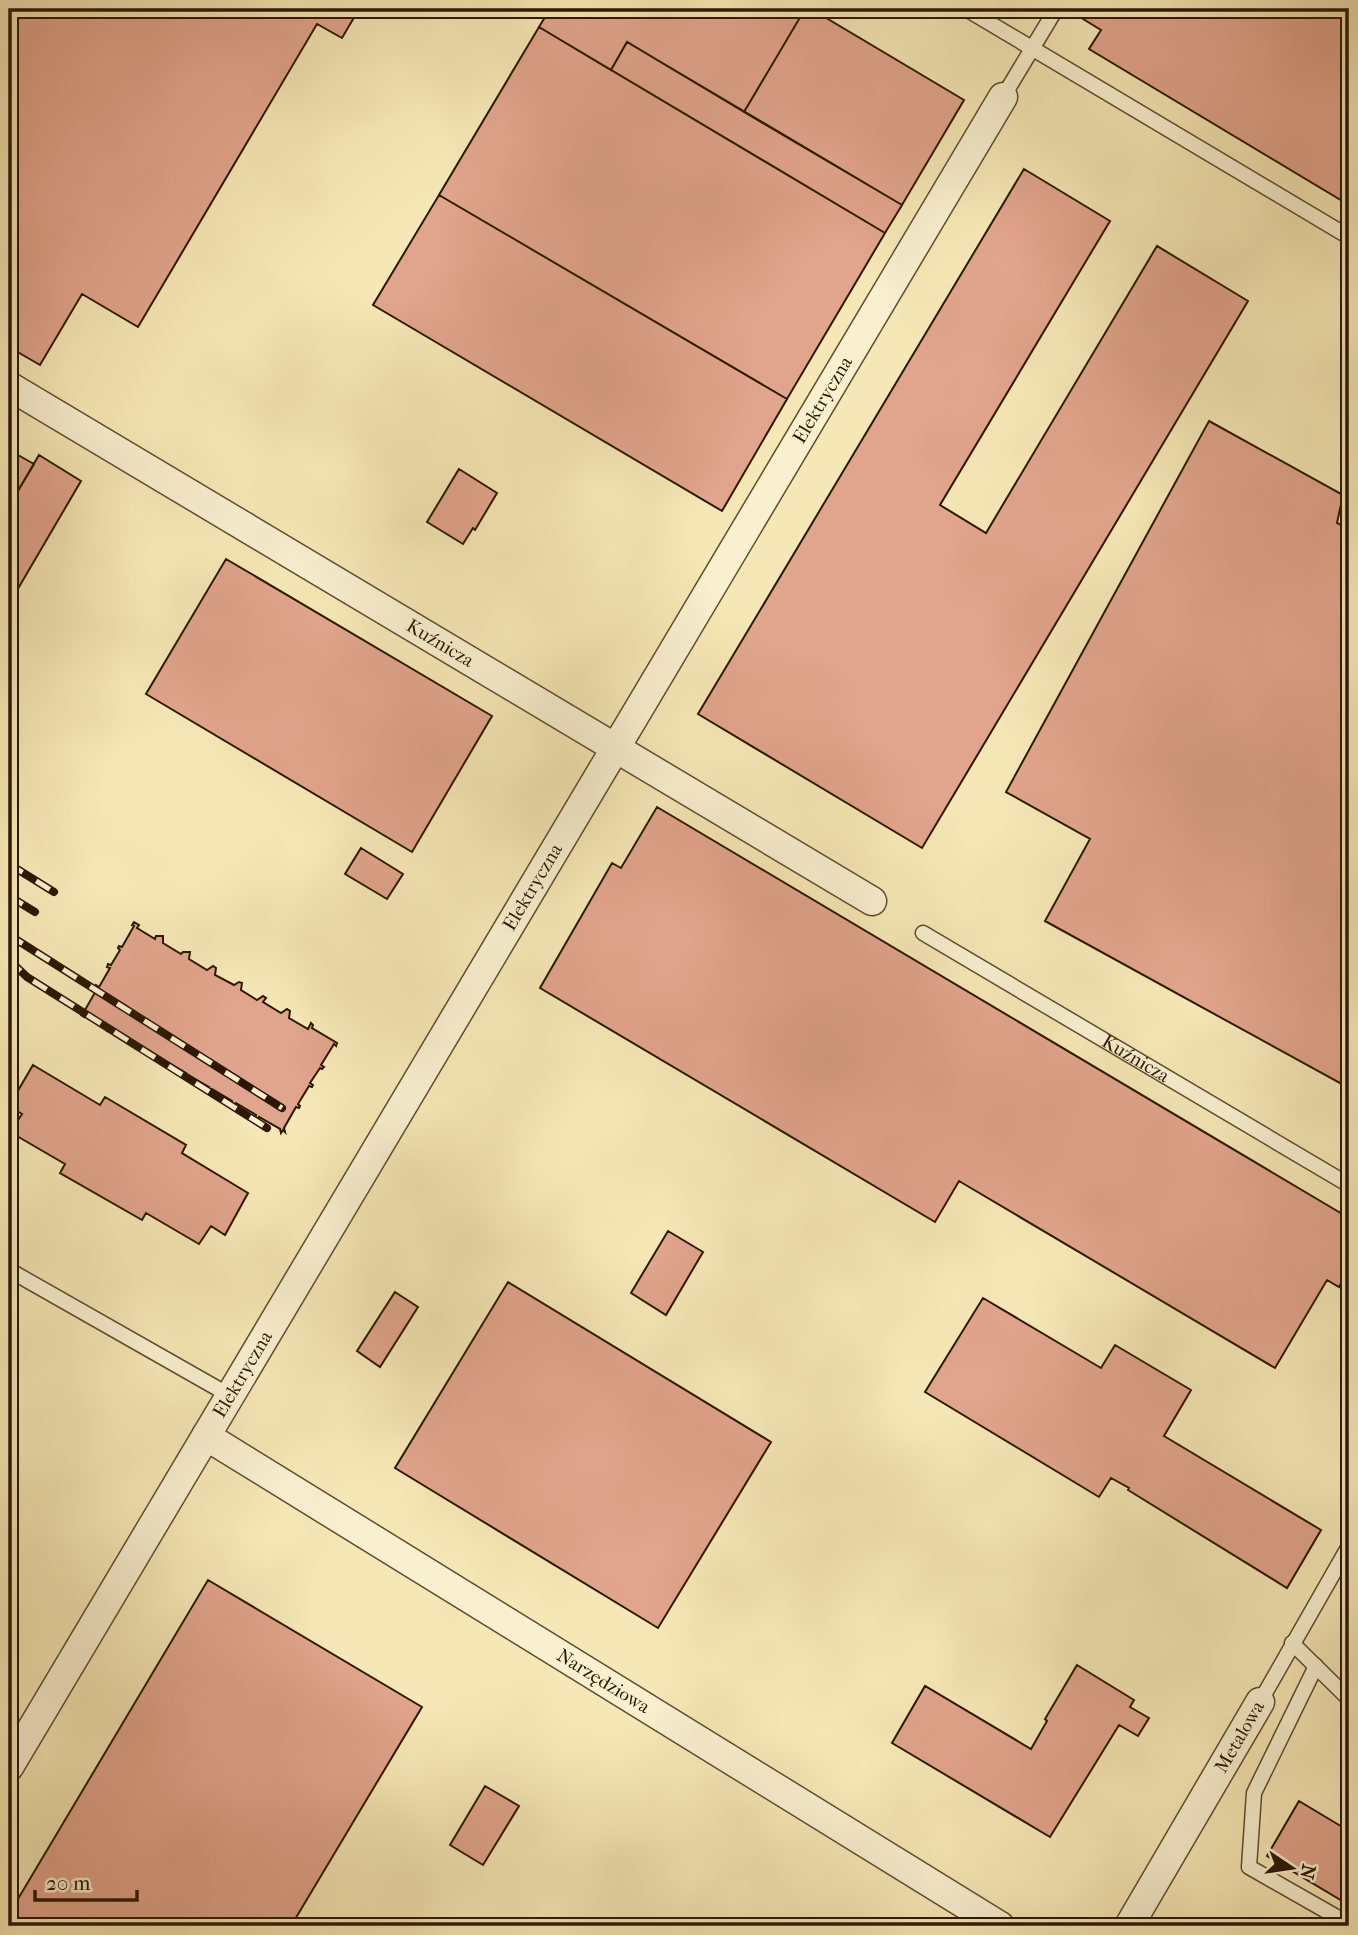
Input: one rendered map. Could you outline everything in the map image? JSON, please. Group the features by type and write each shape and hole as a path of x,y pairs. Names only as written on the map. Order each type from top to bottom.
{"street":[{"name":"Elektryczna","path":"9,1767 1003,97"},
{"name":"Kuźnicza","path":"9,386 872,901"},
{"name":"Narzędziowa","path":"206,1436 1000,1926"},
{"name":"Metalowa","path":"1129,1926 1259,1702"}],"lane":[{"path":"966,9 1349,237"},
{"name":"Elektryczna","path":"1003,97 1056,9"},
{"name":"Kuźnicza","path":"923,933 1349,1185"},
{"path":"9,1270 229,1395"},
{"name":"Metalowa","path":"1259,1702 1349,1546"},
{"path":"1292,1643 1349,1699"},
{"path":"1316,1666 1254,1793 1249,1867 1349,1924"}],"building":[{"path":"9,9 359,9 342,38 317,24 138,327 82,294 40,365 9,347"},
{"path":"550,9 805,9 744,112 627,42 611,70 539,27"},
{"path":"805,9 811,9 964,100 902,205 744,112"},
{"path":"1089,9 1349,9 1349,205 1089,49 1101,30 1083,19"},
{"path":"539,27 885,233 787,399 439,195"},
{"path":"627,42 902,205 885,233 611,70"},
{"path":"1024,169 1110,221 940,505 986,533 1157,246 1248,301 922,848 698,714"},
{"path":"439,195 787,399 722,511 373,305"},
{"path":"1209,421 1343,495 1337,523 1349,529 1349,1088 1045,921 1090,839 1006,792"},
{"path":"9,450 34,464 9,506"},
{"path":"39,455 81,481 9,604 9,506"},
{"path":"459,469 497,493 475,530 473,528 463,544 427,522"},
{"path":"226,559 492,716 412,852 146,694"},
{"path":"657,807 1349,1218 1349,1269 1339,1287 1327,1280 1275,1368 959,1181 935,1222 540,988 612,863 621,868"},
{"path":"361,848 403,874 387,899 345,874"},
{"path":"134,922 139,925 137,928 155,939 156,936 163,936 163,943 181,954 190,952 189,959 207,970 213,966 216,968 215,975 234,985 242,983 241,990 257,1000 263,996 266,998 263,1002 281,1013 287,1009 290,1011 289,1018 308,1029 311,1023 312,1028 337,1043 321,1065 324,1067 320,1068 310,1083 312,1087 309,1086 298,1104 299,1108 296,1107 284,1128 285,1132 283,1130 281,1133 280,1129 259,1117 255,1118 256,1115 236,1103 234,1106 232,1101 212,1089 207,1090 209,1087 188,1075 184,1076 186,1073 162,1059 160,1062 159,1058 136,1044 131,1045 133,1043 109,1028 107,1031 107,1027 86,1014 84,1017 81,1015 82,1009 85,1010 97,989 96,985 99,987 110,968 107,967 108,964 111,965"},
{"path":"33,1065 100,1105 105,1097 186,1145 182,1153 248,1193 225,1235 211,1226 199,1244 146,1213 142,1220 60,1173 65,1164 10,1132 22,1114 9,1106"},
{"path":"668,1231 703,1252 666,1315 631,1293"},
{"path":"508,1282 771,1442 658,1628 395,1468"},
{"path":"395,1292 418,1307 380,1367 357,1351"},
{"path":"983,1298 1101,1368 1115,1345 1191,1390 1164,1436 1321,1530 1287,1588 1111,1478 1099,1497 925,1392"},
{"path":"208,1580 422,1707 291,1926 9,1926 9,1914"},
{"path":"1077,1665 1134,1700 1130,1707 1149,1718 1138,1736 1119,1725 1050,1837 892,1743 925,1686 1031,1749 1047,1721 1045,1719"},
{"path":"485,1786 519,1806 483,1865 450,1845"},
{"path":"1299,1801 1349,1831 1349,1905 1267,1856"}],"railway":[{"path":"9,864 54,892"},
{"path":"9,896 35,912"},
{"path":"9,935 282,1108"},
{"path":"9,960 27,977 267,1128"}]}
